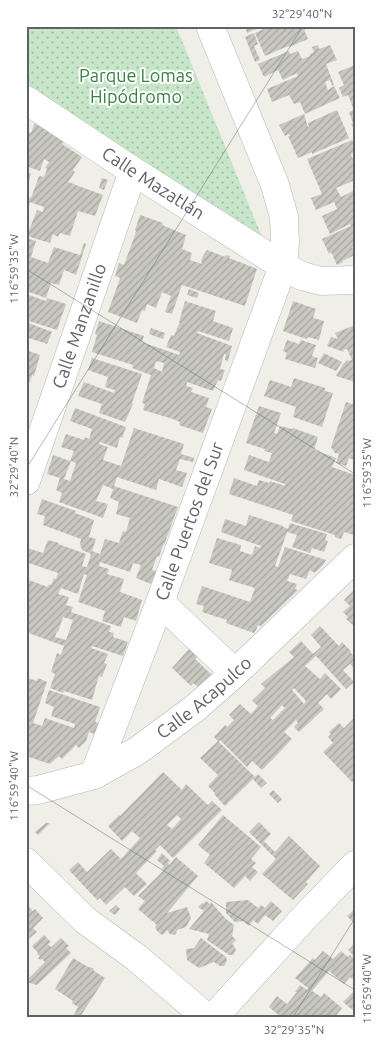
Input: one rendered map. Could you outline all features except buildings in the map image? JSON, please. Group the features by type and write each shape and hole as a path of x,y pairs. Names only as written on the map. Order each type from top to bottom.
{"street":[{"name":"Calle Puertos del Sur","path":"94,775 160,602 283,266 285,243 284,218 275,185 210,26"},
{"name":"Calle Mazatlán","path":"26,100 133,171 283,266 302,276 321,281 355,280"},
{"name":"Calle Manzanillo","path":"26,481 133,171"},
{"name":"Calle Acapulco","path":"26,791 38,790 94,775 137,751 194,709 355,558"},
{"path":"160,602 234,672"},
{"path":"26,862 85,920 137,958 206,1017"},
{"path":"214,1017 355,864"}],"green space":[{"name":"Parque Lomas Hipódromo","path":"26,26 176,26 264,242 26,85"}]}
